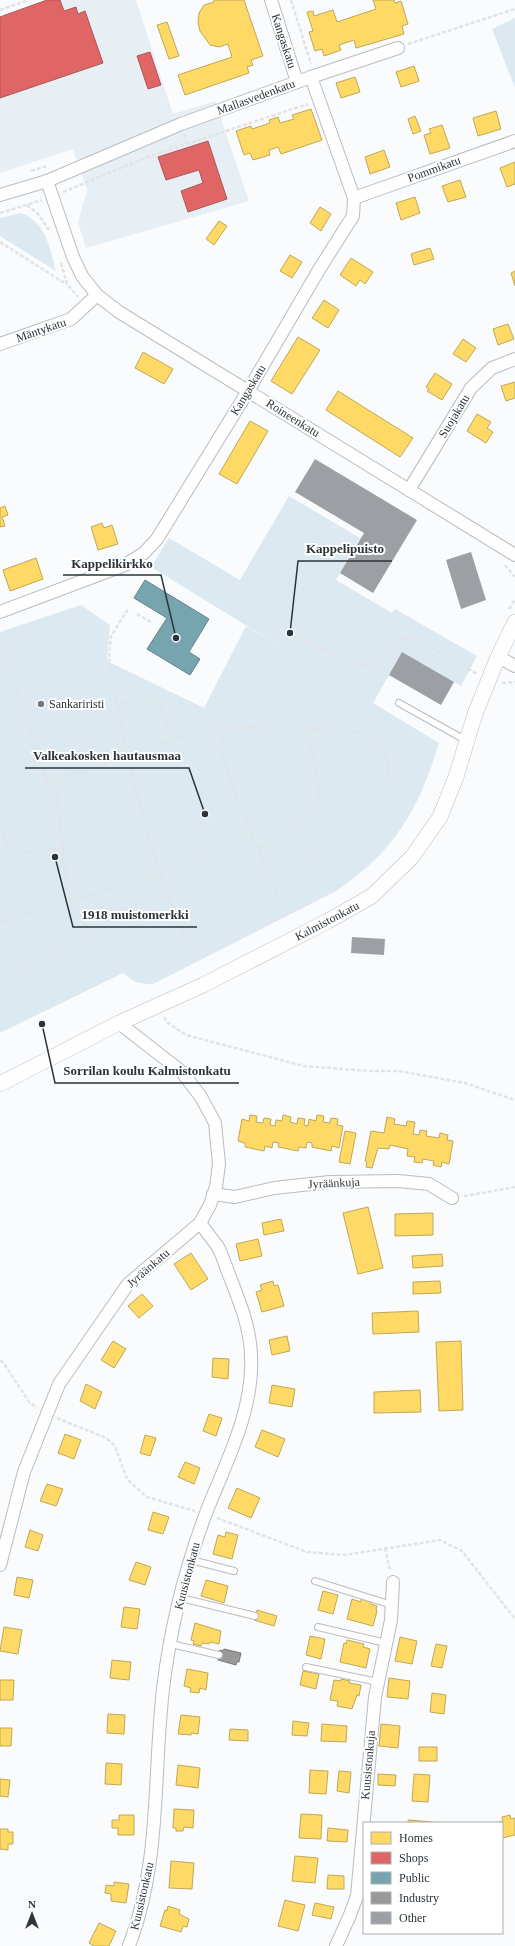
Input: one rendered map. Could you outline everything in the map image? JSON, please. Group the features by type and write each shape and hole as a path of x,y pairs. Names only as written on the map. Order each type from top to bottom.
{"street":[{"name":"Kangaskatu","path":"273,0 297,82"},
{"name":"Mallasvedenkatu","path":"0,196 47,181 181,124 297,82 398,48"},
{"name":"Kangaskatu","path":"0,612 125,566 144,553 157,539 248,391 320,268 353,216 354,198 312,77"},
{"name":"Pommikatu","path":"354,198 515,141"},
{"name":"Roineenkatu","path":"47,181 82,276 97,295 119,312 515,555"},
{"name":"Mäntykatu","path":"0,344 72,319 97,295"},
{"name":"Suojakatu","path":"409,490 471,388 492,368 515,359"},
{"name":"Kalmistonkatu","path":"0,1084 119,1023 203,985 321,925 372,896 412,857 440,817 456,777 475,714 498,657 511,617"},
{"path":"498,657 515,666"},
{"name":"Jyräänkatu","path":"0,1565 24,1472 59,1384 128,1284 200,1223 214,1194 219,1164 215,1123 201,1097 182,1072 119,1023"},
{"name":"Jyräänkuja","path":"214,1194 235,1197 281,1187 330,1182 398,1181 429,1184 452,1198"},
{"name":"Kuusistonkatu","path":"129,1946 139,1920 150,1867 163,1689 171,1644 191,1560 206,1514 244,1419 249,1390 251,1354 244,1311 219,1249 200,1223"},
{"name":"Kuusistonkuja","path":"363,1822 374,1697 392,1620 393,1582"},
{"name":"Kuusistonkuja","path":"336,1946 357,1896 363,1826"}],"lane":[{"path":"398,703 466,741"},
{"path":"191,1560 234,1572"},
{"path":"315,1581 392,1605"},
{"path":"181,1598 255,1616"},
{"path":"318,1627 386,1643"},
{"path":"171,1644 219,1655"},
{"path":"306,1667 378,1682"}],"path":[{"path":"0,10 29,0"},
{"path":"290,0 311,62 312,77"},
{"path":"398,48 515,9"},
{"path":"0,213 52,197 150,156 320,100"},
{"path":"0,242 66,284"},
{"path":"157,539 204,580 251,604 272,617 291,635 352,663 362,666 369,665 383,657 400,640 415,638 475,673"},
{"path":"511,617 515,599"},
{"path":"128,609 112,636 109,660 127,756 159,874 188,946"},
{"path":"136,614 151,622"},
{"path":"0,637 48,782"},
{"path":"473,680 478,667"},
{"path":"117,704 157,697 171,740"},
{"path":"0,798 127,756 211,726 225,731 285,722 307,729 364,733 376,740 384,751 388,763 389,777 379,798 307,864 280,902 231,783 221,747 225,731"},
{"path":"258,848 286,836 312,812 320,793 307,729"},
{"path":"55,780 67,888 107,969"},
{"path":"0,827 10,854 62,848"},
{"path":"0,922 159,874 252,835"},
{"path":"0,982 89,934"},
{"path":"157,1007 168,1023 186,1035 304,1066 369,1071 398,1071 465,1083 515,1100"},
{"path":"452,1198 515,1187"},
{"path":"0,1361 3,1362 29,1402 46,1414 106,1438 115,1446 127,1478 147,1497 206,1514 307,1552 344,1555 440,1540 462,1551 515,1619"},
{"path":"385,1548 393,1582"}],"shaded area":[{"path":"46,0 136,0 173,114 215,101 249,201 86,248 78,222 87,190 73,149 0,173 0,16"},
{"path":"515,18 515,88 492,29"},
{"path":"21,213 36,223 46,237 56,271 0,236 0,218"},
{"path":"289,496 360,538 336,580 392,613 395,609 477,656 461,686 402,652 373,703 439,743 431,767 413,809 402,828 374,861 357,876 336,891 153,984 136,982 123,973 0,1033 0,632 81,605 110,625 107,661 204,708 246,626 288,651 151,567 169,538 240,580"}],"building: Homes":[{"path":"214,0 244,0 263,56 251,60 253,65 247,67 249,73 185,95 178,75 232,57 228,44 219,47 210,45 200,31 198,23 199,13 204,5 214,2"},
{"path":"373,0 394,0 395,3 401,1 408,24 402,26 404,34 356,48 354,40 339,45 341,50 324,56 322,49 315,51 309,32 313,31 307,12 313,11 314,16 333,10 337,22 376,9"},
{"path":"167,22 179,56 169,59 157,25"},
{"path":"414,66 419,81 401,87 396,72"},
{"path":"355,77 360,92 341,98 336,83"},
{"path":"311,109 322,140 281,154 278,147 269,150 270,155 253,160 250,153 244,155 236,131 251,126 252,129 270,123 269,120 278,117 280,123 294,119 292,115"},
{"path":"496,111 501,129 478,136 473,118"},
{"path":"415,116 421,131 413,134 408,119"},
{"path":"442,125 450,148 430,154 424,135 431,133 429,129"},
{"path":"384,150 390,167 370,174 365,157"},
{"path":"515,162 515,184 507,187 500,168"},
{"path":"460,180 466,197 448,202 442,186"},
{"path":"415,197 420,213 401,220 396,203"},
{"path":"320,207 331,214 321,231 310,223"},
{"path":"219,221 227,226 214,245 206,239"},
{"path":"430,248 434,259 414,265 411,254"},
{"path":"290,255 302,262 292,278 280,271"},
{"path":"351,258 373,272 365,284 360,280 356,286 340,275"},
{"path":"515,271 515,286 511,273"},
{"path":"324,300 339,310 328,328 312,318"},
{"path":"508,324 514,339 498,345 493,329"},
{"path":"298,337 320,350 292,394 271,381"},
{"path":"463,339 476,348 466,362 453,354"},
{"path":"143,352 173,369 164,384 135,368"},
{"path":"435,373 452,384 442,400 427,391 429,389 426,387"},
{"path":"515,382 515,398 506,401 501,386"},
{"path":"338,391 413,438 400,457 326,410"},
{"path":"477,414 491,422 487,428 493,432 486,443 467,431"},
{"path":"250,421 268,431 237,484 219,474"},
{"path":"5,506 8,515 2,517 5,526 0,527 0,508"},
{"path":"102,523 104,528 112,525 118,544 98,550 91,527"},
{"path":"36,558 43,579 10,591 3,570"},
{"path":"250,1115 257,1116 256,1122 263,1123 264,1118 271,1119 270,1125 275,1126 276,1120 282,1121 283,1115 291,1117 290,1122 297,1124 298,1118 305,1119 304,1125 308,1126 309,1119 316,1121 317,1115 324,1116 323,1122 330,1123 331,1118 338,1119 337,1125 343,1126 339,1148 332,1146 331,1151 312,1147 312,1143 307,1142 306,1148 299,1147 298,1151 278,1147 279,1143 273,1142 272,1148 265,1146 264,1151 245,1147 245,1143 238,1141 242,1119 249,1121"},
{"path":"387,1117 395,1119 394,1124 406,1126 407,1121 415,1122 413,1134 419,1135 420,1130 427,1131 426,1136 439,1138 440,1133 448,1135 447,1140 453,1141 449,1164 442,1162 441,1167 433,1165 434,1161 423,1159 422,1163 414,1162 415,1157 407,1156 408,1149 390,1145 389,1149 378,1148 372,1168 366,1167 367,1162 365,1161 371,1131 384,1133"},
{"path":"345,1131 356,1133 350,1164 339,1162"},
{"path":"368,1207 383,1268 358,1274 343,1213"},
{"path":"433,1213 433,1235 395,1236 395,1214"},
{"path":"281,1219 284,1231 264,1235 262,1223"},
{"path":"258,1239 262,1256 240,1261 236,1244"},
{"path":"191,1253 208,1279 191,1290 174,1264"},
{"path":"442,1254 443,1266 413,1268 412,1256"},
{"path":"273,1281 274,1286 278,1285 284,1306 262,1312 256,1292 262,1290 260,1285"},
{"path":"440,1281 441,1293 413,1294 413,1282"},
{"path":"142,1294 153,1306 139,1318 128,1306"},
{"path":"418,1311 419,1332 373,1334 372,1313"},
{"path":"287,1336 290,1351 272,1355 269,1340"},
{"path":"113,1341 126,1349 114,1368 101,1360"},
{"path":"461,1341 463,1410 439,1411 436,1342"},
{"path":"213,1358 229,1359 228,1379 212,1377"},
{"path":"86,1384 102,1392 95,1409 80,1401"},
{"path":"272,1385 295,1389 292,1407 269,1403"},
{"path":"420,1390 421,1412 374,1413 374,1392"},
{"path":"209,1414 222,1418 216,1436 203,1431"},
{"path":"262,1430 285,1439 278,1457 255,1447"},
{"path":"65,1434 81,1440 74,1459 58,1453"},
{"path":"145,1435 156,1438 150,1456 140,1453"},
{"path":"185,1462 200,1468 194,1484 178,1477"},
{"path":"47,1484 63,1489 56,1506 40,1501"},
{"path":"237,1488 260,1498 251,1518 228,1508"},
{"path":"153,1512 169,1517 163,1534 148,1530"},
{"path":"30,1530 43,1535 38,1551 25,1547"},
{"path":"226,1532 238,1535 232,1559 213,1554 218,1535 225,1537"},
{"path":"136,1562 151,1567 145,1585 129,1580"},
{"path":"17,1577 33,1580 29,1598 14,1595"},
{"path":"206,1580 228,1586 224,1603 201,1596"},
{"path":"323,1591 338,1595 333,1614 318,1610"},
{"path":"352,1599 361,1602 361,1599 371,1602 371,1604 377,1606 373,1626 347,1619"},
{"path":"124,1607 140,1609 137,1629 121,1627"},
{"path":"257,1610 277,1616 274,1626 254,1620"},
{"path":"195,1623 221,1631 219,1644 210,1642 209,1644 202,1643 201,1646 193,1644 194,1641 191,1640"},
{"path":"4,1627 22,1630 18,1654 0,1651"},
{"path":"310,1636 325,1639 321,1659 306,1655"},
{"path":"400,1637 417,1641 412,1664 395,1661"},
{"path":"347,1640 364,1644 363,1647 370,1649 366,1668 340,1662 344,1643 346,1644"},
{"path":"436,1644 447,1646 442,1668 431,1666"},
{"path":"112,1660 131,1662 129,1680 110,1678"},
{"path":"187,1669 208,1673 206,1690 200,1688 199,1693 190,1692 191,1688 184,1686"},
{"path":"303,1671 319,1674 316,1689 300,1685"},
{"path":"389,1678 410,1681 408,1699 387,1697"},
{"path":"341,1679 350,1681 349,1683 361,1685 359,1696 357,1695 352,1709 337,1706 338,1701 330,1700 334,1680 341,1681"},
{"path":"0,1680 14,1680 13,1700 0,1700"},
{"path":"432,1693 446,1695 444,1714 430,1712"},
{"path":"108,1714 125,1715 124,1734 107,1733"},
{"path":"181,1715 200,1717 198,1734 178,1734"},
{"path":"293,1721 309,1723 307,1736 292,1735"},
{"path":"322,1724 347,1726 346,1742 321,1741"},
{"path":"381,1724 400,1726 398,1748 379,1746"},
{"path":"0,1728 12,1728 11,1746 0,1746"},
{"path":"230,1729 248,1730 248,1741 229,1740"},
{"path":"419,1747 437,1747 437,1761 419,1761"},
{"path":"106,1763 122,1764 121,1785 105,1784"},
{"path":"178,1765 200,1768 198,1788 176,1785"},
{"path":"310,1770 328,1771 326,1794 309,1793"},
{"path":"339,1771 351,1772 349,1793 337,1791"},
{"path":"378,1774 396,1775 395,1786 378,1785"},
{"path":"414,1774 430,1775 428,1802 412,1801"},
{"path":"0,1779 10,1780 8,1797 0,1796"},
{"path":"174,1809 194,1810 193,1828 184,1827 183,1831 176,1831 176,1828 173,1828"},
{"path":"301,1814 322,1815 321,1839 299,1838"},
{"path":"119,1815 134,1815 134,1835 118,1835 118,1828 112,1828 112,1820 119,1820"},
{"path":"510,1815 511,1819 515,1818 515,1835 503,1838 503,1822 499,1822 503,1821 502,1817"},
{"path":"408,1820 433,1822 408,1822"},
{"path":"328,1828 348,1830 347,1842 327,1841"},
{"path":"0,1829 8,1829 8,1832 13,1832 13,1844 8,1844 8,1850 0,1849"},
{"path":"295,1856 318,1858 315,1883 292,1881"},
{"path":"171,1861 194,1863 192,1889 169,1888"},
{"path":"328,1875 344,1876 344,1889 327,1889"},
{"path":"114,1882 129,1884 126,1903 111,1901 111,1894 105,1893 106,1885 114,1886"},
{"path":"285,1900 305,1905 298,1931 278,1926"},
{"path":"315,1903 334,1907 331,1919 312,1915"},
{"path":"168,1906 180,1910 179,1914 189,1919 187,1927 183,1926 181,1932 160,1926 165,1910 167,1911"},
{"path":"99,1923 116,1931 109,1946 94,1946 89,1943"}],"building: Shops":[{"path":"47,0 60,0 64,11 76,7 78,14 85,11 103,63 0,98 0,17"},
{"path":"150,52 161,85 148,89 137,56"},
{"path":"208,141 227,199 188,212 181,191 203,183 199,170 166,180 158,157"}],"building: Public":[{"path":"145,580 209,619 189,652 200,659 190,675 147,649 167,618 134,598"}],"building: Industry":[{"path":"224,1649 241,1653 239,1662 237,1662 236,1665 218,1660 220,1650 223,1651"}],"building: Other":[{"path":"315,459 417,520 373,593 340,573 364,533 295,492"},
{"path":"471,552 486,600 461,609 446,560"},
{"path":"402,652 454,682 441,705 389,675"},
{"path":"352,937 385,939 384,955 351,953"}],"place":[{"name":"Kappelipuisto","path":"290,633"},
{"name":"Kappelikirkko","path":"176,638"},
{"name":"Sankariristi","path":"41,704"},
{"name":"Valkeakosken hautausmaa","path":"205,814"},
{"name":"1918 muistomerkki","path":"55,857"},
{"name":"Sorrilan koulu Kalmistonkatu","path":"42,1024"}]}
